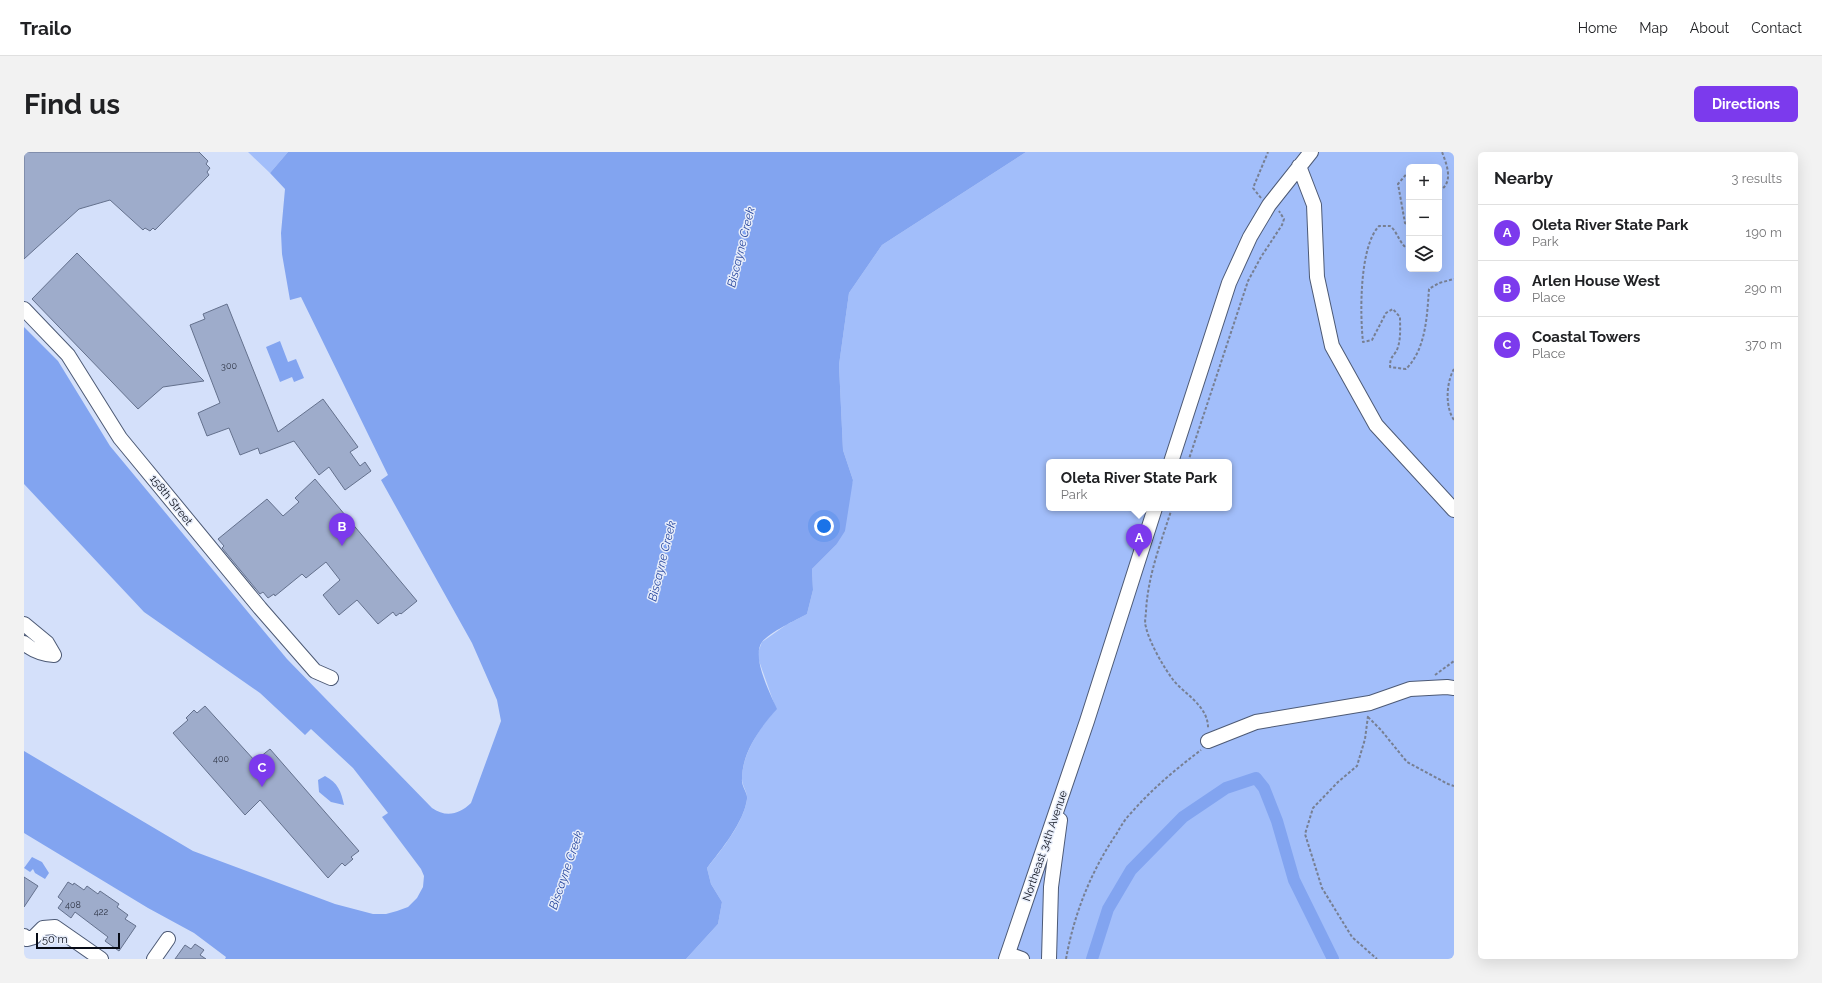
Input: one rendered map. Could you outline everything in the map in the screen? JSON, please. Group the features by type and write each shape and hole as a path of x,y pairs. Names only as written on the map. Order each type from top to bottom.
{"street":[{"path":"1172,459 1229,283 1250,237 1269,204 1311,152"},
{"path":"1299,166 1314,205 1317,277 1332,346 1376,425 1454,510"},
{"name":"158th Street","path":"24,309 68,355 120,438 260,608 315,671 331,678"},
{"path":"1065,785 1155,511"},
{"path":"24,624 47,643 54,655 43,654 35,651 24,643"},
{"path":"1208,742 1256,722 1370,703 1410,690 1447,687 1454,688"},
{"name":"Northeast 34th Avenue","path":"1007,956 1065,785"},
{"name":"Northeast 34th Avenue","path":"1049,959 1051,887 1065,785"},
{"path":"25,940 34,937 43,928 55,928 101,959"},
{"path":"154,959 168,939"},
{"path":"1007,956 1022,959"}],"path":[{"path":"1189,459 1248,281 1261,257 1282,225 1284,219 1281,212 1258,196 1253,188 1268,152"},
{"path":"1442,152 1447,165 1449,179 1442,190"},
{"path":"1406,175 1398,184 1406,224"},
{"path":"1406,248 1390,226 1379,226 1373,232 1363,267 1363,342 1372,340 1386,312 1393,309 1400,317 1398,348 1390,358 1390,367 1406,369 1414,361 1422,339 1428,312 1429,289 1439,283 1454,279"},
{"path":"1454,369 1449,377 1448,399 1454,420"},
{"path":"1066,959 1069,940 1084,892 1104,851 1130,814 1169,775 1206,746 1208,742 1206,715 1198,704 1174,680 1157,652 1145,626 1147,594 1152,570 1171,511"},
{"path":"1370,703 1365,739 1357,766 1338,782 1313,808 1305,834 1322,888 1352,937 1377,959"},
{"path":"1368,717 1381,730 1407,762 1454,786"}],"shaded area":[{"path":"248,152 288,152 270,173"},
{"path":"1026,152 1454,152 1454,959 686,959 718,924 722,902 711,884 707,868 731,836 745,808 747,794 742,779 745,760 753,741 776,709 757,655 762,642 786,625 807,614 813,590 812,569 836,545 853,480 843,450 839,365 849,293 882,245"}],"water":[{"name":"Biscayne Creek","path":"288,152 1026,152 882,245 849,293 839,365 843,450 853,480 845,531 836,545 812,569 813,590 807,614 771,634 762,642 759,649 760,666 766,685 777,709 758,732 745,759 742,782 747,799 745,808 737,826 707,868 711,884 722,902 718,924 686,959 225,959 226,957 194,933 148,908 24,833 24,751 193,851 335,904 373,914 386,914 408,907 417,898 423,887 424,876 421,869 382,817 388,813 353,768 311,729 305,735 260,693 144,612 24,484 24,327 58,361 110,446 287,659 432,808 448,814 458,812 471,803 501,721 497,700 472,643 381,480 388,475 301,297 290,300 282,254 281,233 285,189 270,173"},
{"path":"280,341 288,362 296,359 304,378 294,382 292,377 280,382 266,347"},
{"path":"325,776 338,788 344,805 331,802 319,792 318,780"},
{"path":"32,857 42,862 49,873 45,879 35,873 33,869 30,872 24,868"}],"building":[{"path":"24,152 199,152 208,161 206,164 210,168 207,172 209,175 155,230 153,228 150,231 145,228 143,230 110,200 79,209 24,259"},
{"path":"77,253 204,381 163,387 138,409 32,299"},
{"path":"227,304 278,432 323,399 358,447 350,452 360,466 365,462 371,471 345,490 329,467 319,475 294,441 260,454 258,448 240,455 229,428 207,436 198,413 220,403 190,325 205,319 203,314"},
{"path":"315,479 417,601 401,614 400,613 396,616 393,612 378,624 357,600 339,615 323,595 340,580 326,562 306,578 302,574 275,596 274,594 268,598 263,592 260,594 222,548 224,546 218,539 267,499 283,516 299,502 295,498"},
{"path":"205,706 255,761 270,749 359,851 351,857 353,859 345,866 342,863 328,878 260,800 245,815 173,733 188,720 186,718 194,710 197,713"},
{"path":"24,877 38,886 24,907"},
{"path":"68,882 73,885 74,883 84,890 87,886 98,894 100,891 119,904 117,907 128,915 125,919 136,926 119,951 105,941 108,937 75,912 71,918 58,908 63,901 58,897"},
{"path":"195,944 204,950 200,955 206,959 175,959 185,945 191,949"}],"waterway":[{"path":"1092,959 1108,909 1131,870 1183,817 1226,788 1256,778 1264,788 1277,821 1294,880 1333,959"}],"place":[{"name":"Arlen House West","path":"342,546"},
{"name":"Oleta River State Park","path":"1139,557"},
{"name":"Coastal Towers","path":"262,787"}]}
